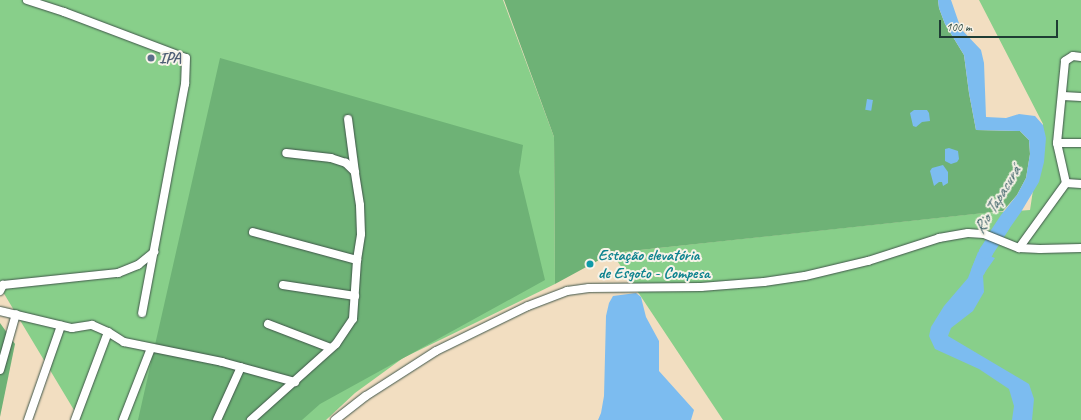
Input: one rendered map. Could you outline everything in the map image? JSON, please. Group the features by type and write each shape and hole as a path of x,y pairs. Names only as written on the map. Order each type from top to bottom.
{"street":[{"path":"27,0 64,12 186,58 185,84 142,313"},
{"path":"1019,248 1066,182 1057,143 1063,96 1065,61 1072,56 1081,57"},
{"path":"1063,96 1081,97"},
{"path":"251,420 296,382 331,348 353,318 357,260 361,234 360,205 348,119"},
{"path":"1057,143 1081,143"},
{"path":"286,153 331,158 346,164 355,172"},
{"path":"1066,182 1081,184"},
{"path":"253,232 357,260"},
{"path":"335,420 372,392 436,351 554,294 589,288 701,288 764,282 805,276 868,261 923,243 957,234 976,233 989,236 1019,248 1081,248"},
{"path":"0,291 3,285 122,272 138,265 154,252"},
{"path":"283,285 355,296"},
{"path":"0,311 72,328 92,325 108,332 124,342 241,367 296,382"},
{"path":"0,370 16,314"},
{"path":"268,324 331,348"},
{"path":"28,420 61,326"},
{"path":"75,420 108,332"},
{"path":"123,420 151,348"},
{"path":"217,420 241,367"}],"green space":[{"path":"0,0 503,0 554,137 555,284 403,358 355,393 326,420 80,420 0,287"},
{"path":"504,0 938,0 939,8 945,24 964,55 976,130 1020,131 1029,140 1030,154 1026,178 1017,195 1003,211 612,253 555,284 554,137"},
{"path":"979,0 1081,0 1081,420 723,420 612,253 983,213 1030,210 1043,124"},
{"path":"220,58 523,145 519,172 545,280 320,404 302,420 138,420"},
{"path":"0,323 15,344 0,417"}],"water":[{"path":"938,0 951,0 961,29 981,50 984,63 986,117 1006,118 1019,114 1035,116 1043,125 1046,138 1044,162 1039,182 1021,212 1002,239 989,233 1017,195 1026,178 1030,154 1029,140 1020,131 976,130 964,55 945,24 939,8"},
{"path":"867,99 873,100 871,111 865,110"},
{"path":"914,110 927,110 930,121 922,122 916,127 913,126 910,113"},
{"path":"949,148 958,151 959,159 957,162 951,164 945,161 945,149"},
{"path":"943,165 948,172 948,183 943,186 942,182 939,182 934,186 930,171 932,168"},
{"path":"978,252 995,258 983,275 984,292 973,311 951,328 948,336 1029,384 1034,399 1032,420 1012,420 1014,406 1009,389 979,369 935,349 929,336 931,327 944,306 968,278"},
{"path":"636,293 641,297 646,317 659,341 659,371 694,410 691,420 598,420 601,413 604,396 606,316 609,303 613,296"}],"waterway":[{"name":"Rio Tapacurá","path":"978,271 986,252 1003,226"}],"place":[{"name":"IPA","path":"151,58"},
{"name":"Estação elevatória de Esgoto - Compesa","path":"590,264"}]}
